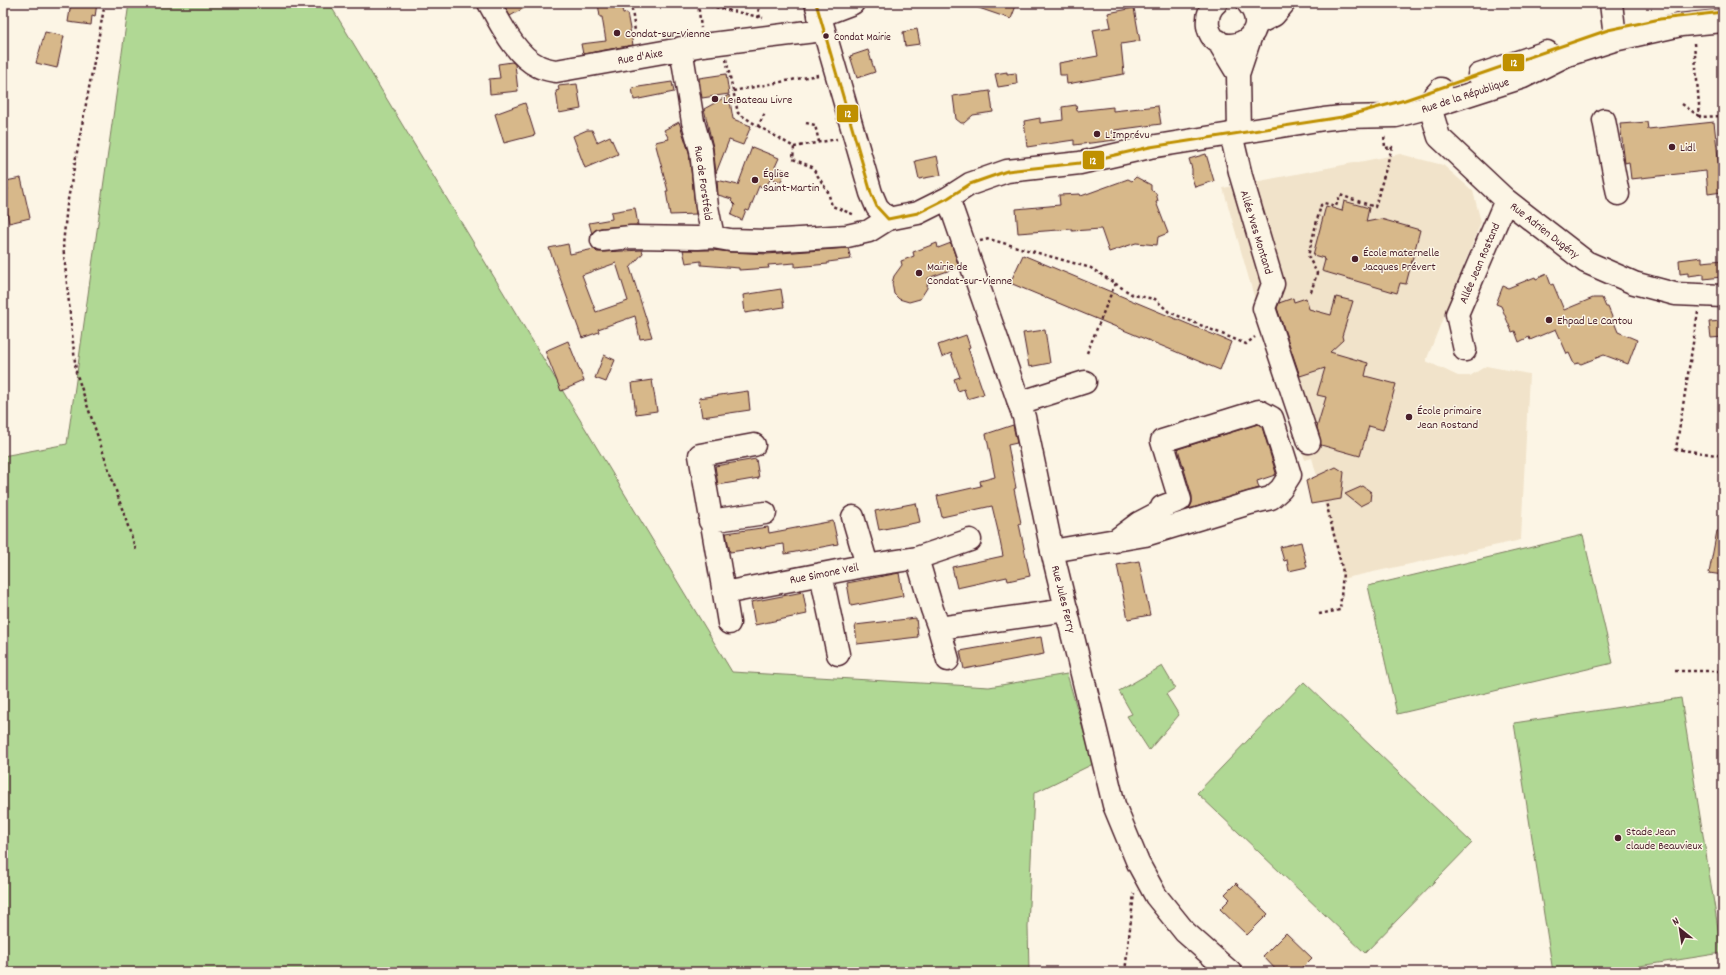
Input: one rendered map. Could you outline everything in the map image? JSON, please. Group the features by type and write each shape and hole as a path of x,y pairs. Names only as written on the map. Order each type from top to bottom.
{"street":[{"name":"Rue d'Aixe","path":"489,3 505,34 522,53 537,66 556,71 681,48 773,35 787,35 820,16 853,3"},
{"path":"1216,3 1209,13 1207,21 1209,29 1212,36 1218,41 1238,74"},
{"path":"1238,74 1254,30 1256,16 1248,3"},
{"path":"1218,41 1232,45 1240,44 1254,30 1274,15 1284,3"},
{"path":"1611,3 1619,32"},
{"path":"1619,32 1626,3"},
{"name":"Rue de la République","path":"888,219 918,213 948,198 970,184 1007,171 1080,163 1150,147 1342,117 1441,89 1660,18 1723,12"},
{"path":"820,16 834,72 871,193 877,207 888,219"},
{"name":"Rue de la République","path":"1342,117 1396,116 1430,107 1523,77 1619,32 1723,21"},
{"name":"Rue de Forstfeld","path":"681,48 693,122 701,150 707,207 714,237 730,240 767,241 847,236 869,231 888,219"},
{"name":"Allée Yves Montand","path":"1238,74 1235,133 1240,176 1273,284 1264,308 1309,442"},
{"path":"1430,107 1432,100 1441,89"},
{"name":"Rue Adrien Dugény","path":"1430,107 1439,137 1506,200 1586,262 1634,283 1675,294 1723,296"},
{"path":"1604,120 1618,194"},
{"name":"Rue Jules Ferry","path":"948,198 1025,423 1052,550 1114,805 1138,863 1156,896 1185,932 1230,972"},
{"name":"Allée Jean Rostand","path":"1465,350 1458,314 1506,200"},
{"path":"602,240 631,237 714,237"},
{"path":"1019,402 1085,382"},
{"path":"1052,550 1114,541 1145,534 1271,498 1281,489 1290,475 1272,418 1259,411 1162,441 1180,500 1162,507 1160,512 1139,523 1114,541"},
{"path":"729,623 710,521 700,455 754,446"},
{"path":"710,521 765,513"},
{"path":"853,517 867,565"},
{"name":"Rue Simone Veil","path":"724,593 867,565 917,558 970,540"},
{"path":"917,558 948,660"},
{"path":"821,574 838,654"},
{"path":"939,628 1067,610"}],"path":[{"path":"105,3 67,205 63,245 76,372 136,550"},
{"path":"632,3 638,57"},
{"path":"698,3 770,20 773,35"},
{"path":"757,3 760,18"},
{"path":"1694,43 1700,117"},
{"path":"719,58 726,57 738,113 794,147 854,135"},
{"path":"733,91 834,72"},
{"path":"1682,104 1700,117 1723,116"},
{"path":"758,126 765,112"},
{"path":"806,123 815,125 819,142"},
{"path":"1311,292 1317,273 1308,256 1321,205 1324,203 1336,206 1340,195 1375,207 1392,146 1385,148 1383,132"},
{"path":"794,147 793,159 812,167 828,192 832,206 856,216 858,233"},
{"path":"964,244 989,239 1091,268 1133,295 1155,299 1169,312 1246,344 1270,324"},
{"path":"1087,353 1115,284"},
{"path":"1701,296 1676,449 1723,456"},
{"path":"1319,614 1340,610 1343,572 1326,502"},
{"path":"1675,671 1723,671"},
{"path":"1125,972 1138,863"}],"shaded area":[{"path":"1400,154 1443,165 1473,191 1481,222 1426,361 1458,376 1470,376 1486,366 1529,374 1521,540 1341,579 1341,566 1312,458 1305,460 1257,307 1223,188"}],"green space":[{"path":"129,3 329,3 732,672 989,687 1067,674 1093,764 1034,793 1028,927 1029,972 3,972 3,456 67,444"},
{"path":"1583,535 1613,663 1397,714 1368,586"},
{"path":"1162,666 1175,688 1166,694 1179,715 1149,750 1127,716 1132,714 1119,691"},
{"path":"1304,682 1472,843 1365,953 1197,793"},
{"name":"Stade Jean claude Beauvieux","path":"1681,698 1722,953 1601,972 1553,972 1514,723"}],"building":[{"path":"71,3 97,3 95,17 92,16 91,25 68,22"},
{"path":"503,3 533,3 510,16"},
{"name":"Condat-sur-Vienne","path":"598,3 621,3 623,14 627,13 633,45 583,54 581,44 606,41"},
{"path":"970,3 1017,3 1011,19 970,5"},
{"path":"1134,8 1140,41 1121,44 1124,74 1067,84 1066,75 1060,75 1059,63 1098,56 1093,30 1111,27 1108,13"},
{"path":"917,29 920,44 905,46 903,32"},
{"path":"45,32 64,36 57,68 36,63"},
{"path":"868,50 875,72 857,78 850,56"},
{"path":"512,62 515,64 518,91 490,94 489,79 500,78 498,64"},
{"path":"1007,72 1007,74 1016,73 1017,84 998,87 995,74"},
{"path":"726,74 729,94 702,98 699,78"},
{"path":"672,82 674,92 634,100 632,88"},
{"path":"577,84 581,109 559,113 556,91 559,90 558,86"},
{"path":"990,91 993,112 973,115 964,123 961,123 956,119 953,96"},
{"path":"729,95 733,119 751,126 743,145 729,140 716,173 713,147 704,109"},
{"path":"525,103 535,135 504,143 495,114"},
{"path":"1076,105 1077,111 1113,107 1113,111 1158,106 1161,124 1115,130 1116,140 1074,145 1074,140 1027,147 1024,121 1040,118 1040,123 1063,120 1062,107"},
{"path":"679,122 689,152 696,214 670,215 666,191 668,191 655,142 669,139 664,130"},
{"name":"Lidl","path":"1647,122 1648,129 1714,122 1722,192 1708,194 1706,171 1631,179 1629,162 1625,163 1620,124"},
{"path":"587,130 592,130 597,142 610,136 618,154 585,168 573,136"},
{"name":"Église Saint-Martin","path":"752,147 779,158 775,167 785,170 781,182 771,178 765,188 759,186 749,211 746,210 742,220 731,215 735,205 731,201 732,199 718,195 717,180 738,185"},
{"path":"1206,154 1214,181 1195,187 1191,175 1192,169 1189,159"},
{"path":"937,156 941,175 919,179 915,161"},
{"path":"1136,177 1151,185 1151,190 1156,193 1158,201 1156,202 1168,233 1158,237 1157,245 1136,243 1109,252 1101,229 1072,231 1072,229 1018,233 1016,209 1060,205 1059,195 1080,194 1081,196 1128,179 1132,181"},
{"path":"21,178 30,218 9,223 3,191 8,190 6,181"},
{"path":"1344,201 1369,208 1366,222 1381,219 1420,230 1406,284 1400,283 1397,293 1322,271 1325,260 1323,259 1324,258 1313,255 1326,206 1342,211"},
{"path":"635,208 638,225 601,228 595,230 592,234 589,223 612,219 611,212"},
{"name":"Mairie de Condat-sur-Vienne","path":"937,243 938,248 951,243 959,267 928,278 927,288 920,299 909,302 899,299 894,294 892,283 894,276 902,265 901,261 914,256 913,252"},
{"path":"568,244 570,254 594,249 597,252 642,250 643,253 630,268 652,337 640,339 635,316 598,329 599,332 582,338 549,248","holes":["616,263 628,301 596,312 582,275"]},
{"path":"848,248 851,259 828,262 828,264 795,267 795,263 768,265 769,268 739,270 739,268 701,265 701,261 686,263 683,250 712,250 767,254"},
{"path":"1023,255 1231,342 1220,370 1010,283"},
{"path":"1702,257 1702,262 1723,260 1723,274 1720,275 1721,277 1704,279 1704,274 1688,276 1688,273 1680,274 1679,260"},
{"name":"Ehpad Le Cantou","path":"1547,274 1564,310 1593,298 1602,298 1606,307 1608,307 1618,332 1637,340 1628,364 1604,355 1581,364 1574,364 1569,353 1567,354 1556,329 1530,340 1529,337 1519,342 1515,331 1512,332 1501,306 1496,304 1503,286 1508,288 1535,277 1536,279"},
{"path":"781,289 784,307 745,313 743,295"},
{"path":"1336,297 1353,301 1342,336 1343,340 1330,352 1368,363 1365,376 1396,384 1383,430 1369,426 1360,456 1321,445 1317,427 1326,397 1317,395 1325,368 1300,376 1277,308 1279,303 1293,298 1294,302 1306,298 1309,309 1331,315"},
{"path":"1723,321 1723,337 1711,338 1709,322"},
{"path":"1045,330 1050,363 1029,367 1023,333"},
{"path":"966,335 970,347 968,348 984,394 967,399 964,389 958,391 954,379 960,377 951,353 942,357 938,345"},
{"path":"568,341 584,381 561,391 545,351"},
{"path":"604,355 615,360 606,382 595,378"},
{"path":"652,380 657,411 636,414 632,383"},
{"path":"748,391 750,410 702,417 699,398"},
{"path":"1258,424 1262,427 1276,473 1275,475 1257,481 1259,488 1189,509 1192,503 1192,496 1178,449"},
{"path":"1013,425 1017,443 1008,445 1016,488 1014,489 1021,523 1019,524 1030,576 1008,581 1007,577 957,588 952,567 1003,556 998,531 992,506 942,517 937,496 981,486 980,481 995,477 986,434"},
{"path":"756,459 759,478 718,485 715,466"},
{"path":"1336,467 1344,472 1341,499 1311,504 1306,481"},
{"path":"1363,486 1371,492 1370,501 1360,506 1345,494"},
{"path":"916,503 920,522 879,530 875,511"},
{"path":"833,521 838,544 785,554 784,544 730,552 726,533 768,527 769,533"},
{"path":"1717,531 1723,531 1723,575 1709,573"},
{"path":"1301,542 1307,567 1289,571 1287,560 1284,561 1280,547"},
{"path":"1139,561 1150,615 1128,619 1117,565"},
{"path":"899,573 903,596 851,606 847,583"},
{"path":"803,592 807,614 755,625 751,602"},
{"path":"916,618 918,637 857,644 855,625"},
{"path":"1041,637 1044,654 964,669 960,651"},
{"path":"1236,883 1268,914 1247,935 1220,909 1230,899 1225,894"},
{"path":"1286,933 1312,958 1298,972 1278,972 1263,956"}],"transit line":[{"name":"12","path":"816,3 871,193 877,207 888,219"},
{"name":"12","path":"888,219 918,213 948,198 970,184 1007,171 1080,163 1150,147 1342,117 1405,100 1608,30 1660,19 1723,12"}],"place":[{"name":"Condat-sur-Vienne","path":"617,33"},
{"name":"Condat Mairie","path":"826,36"},
{"name":"Le Bateau Livre","path":"715,99"},
{"name":"L'Imprévu","path":"1097,134"},
{"name":"Lidl","path":"1672,147"},
{"name":"Église Saint-Martin","path":"755,180"},
{"name":"École maternelle Jacques Prévert","path":"1355,259"},
{"name":"Mairie de Condat-sur-Vienne","path":"919,273"},
{"name":"Ehpad Le Cantou","path":"1549,320"},
{"name":"École primaire Jean Rostand","path":"1409,417"},
{"name":"Stade Jean claude Beauvieux","path":"1618,838"}]}
